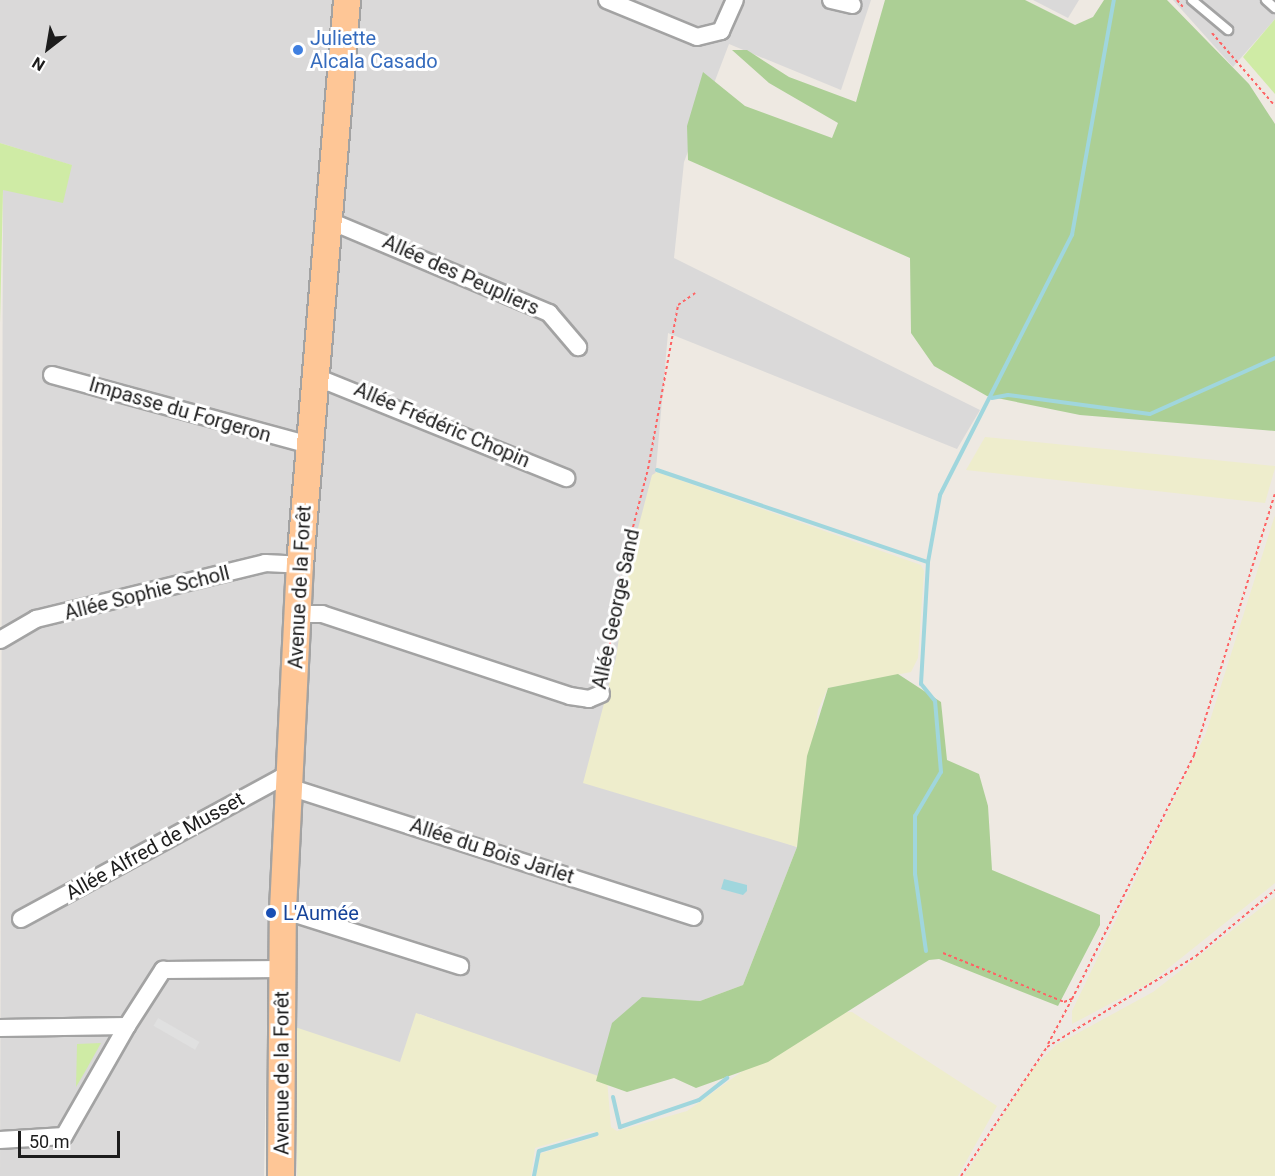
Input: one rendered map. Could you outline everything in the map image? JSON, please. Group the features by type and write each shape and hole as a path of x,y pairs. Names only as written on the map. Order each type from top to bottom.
{"main road":[{"name":"Avenue de la Forêt","path":"281,1176 283,910 300,565 347,0"}],"street":[{"path":"607,0 696,37 721,31 735,0"},
{"path":"831,0 852,5"},
{"name":"Allée des Peupliers","path":"330,221 549,313 578,347"},
{"name":"Impasse du Forgeron","path":"52,375 309,445"},
{"name":"Allée Frédéric Chopin","path":"316,377 566,478"},
{"name":"Allée Sophie Scholl","path":"0,640 36,620 265,563 300,565"},
{"name":"Allée George Sand","path":"298,614 322,614 570,696 589,699 602,694"},
{"name":"Allée Alfred de Musset","path":"21,919 271,783 290,783"},
{"name":"Allée du Bois Jarlet","path":"290,783 694,917"},
{"path":"283,910 460,966"},
{"path":"0,1140 64,1136 127,1026 163,970 282,969"},
{"path":"0,1028 127,1026"}],"lane":[{"path":"1192,0 1228,30"},
{"path":"1266,0 1275,8"}],"path":[{"path":"1177,0 1189,12"},
{"path":"1204,25 1275,106"},
{"name":"Allée George Sand","path":"602,694 618,585 648,469 678,305 694,293"},
{"path":"961,1176 1047,1047 1194,754 1275,495"},
{"path":"1047,1047 1187,962 1275,890"},
{"path":"943,953 1064,1002 1072,999"}],"shaded area":[{"path":"0,0 871,0 841,90 729,44 684,162 674,258 980,410 957,449 668,333 655,480 591,777 797,847 743,985 700,1001 642,998 596,1081 420,1014 405,1067 267,1021 264,1176 0,1176 3,189 71,165 0,143"},
{"path":"1033,0 1079,0 1068,18"},
{"path":"1173,0 1275,0 1275,19 1233,67"},
{"path":"158,1018 200,1042 195,1050 154,1026"}],"green space":[{"path":"885,0 1025,0 1075,25 1093,17 1104,0 1167,0 1249,84 1275,124 1275,431 1080,415 987,396 934,366 911,333 910,258 688,160 687,126 703,72 745,106 832,138 838,123 769,83 732,50 747,50 789,77 856,102"},
{"path":"1275,19 1275,94 1243,57"},
{"path":"0,143 72,165 63,203 3,190 0,324"},
{"path":"985,437 1275,466 1275,468 1265,503 966,470"},
{"path":"657,472 921,565 924,571 918,658 911,672 828,688 818,710 797,847 583,783 616,658 631,555 652,475"},
{"path":"1275,515 1275,883 1151,982 1072,1024 1072,1011 1206,733"},
{"path":"898,674 941,702 947,760 979,774 988,806 992,870 1100,915 1100,925 1058,1006 939,959 929,960 768,1062 696,1088 674,1078 627,1092 596,1081 612,1023 642,997 700,1001 743,985 797,847 807,756 828,688"},
{"path":"1275,897 1275,1176 964,1176 1034,1067 1056,1045 1153,992"},
{"path":"825,1012 852,1012 997,1106 958,1176 536,1176 539,1154 599,1136 594,1131 535,1148 531,1176 297,1176 295,1027 400,1062 416,1013 607,1079 611,1127 617,1131 687,1111"},
{"path":"101,1043 86,1070 76,1087 77,1044"}],"water":[{"path":"724,879 747,885 747,891 743,895 721,889"}],"waterway":[{"path":"657,470 928,562 940,495 1072,235 1114,0"},
{"path":"992,398 1008,395 1150,414 1275,358"},
{"path":"926,951 915,874 915,816 941,772 935,701 921,684 928,562"},
{"path":"613,1097 620,1127 699,1100 727,1078"},
{"path":"534,1176 539,1151 597,1134"}],"place":[{"name":"Juliette Alcala Casado","path":"298,50"},
{"name":"L'Aumée","path":"271,913"}]}
